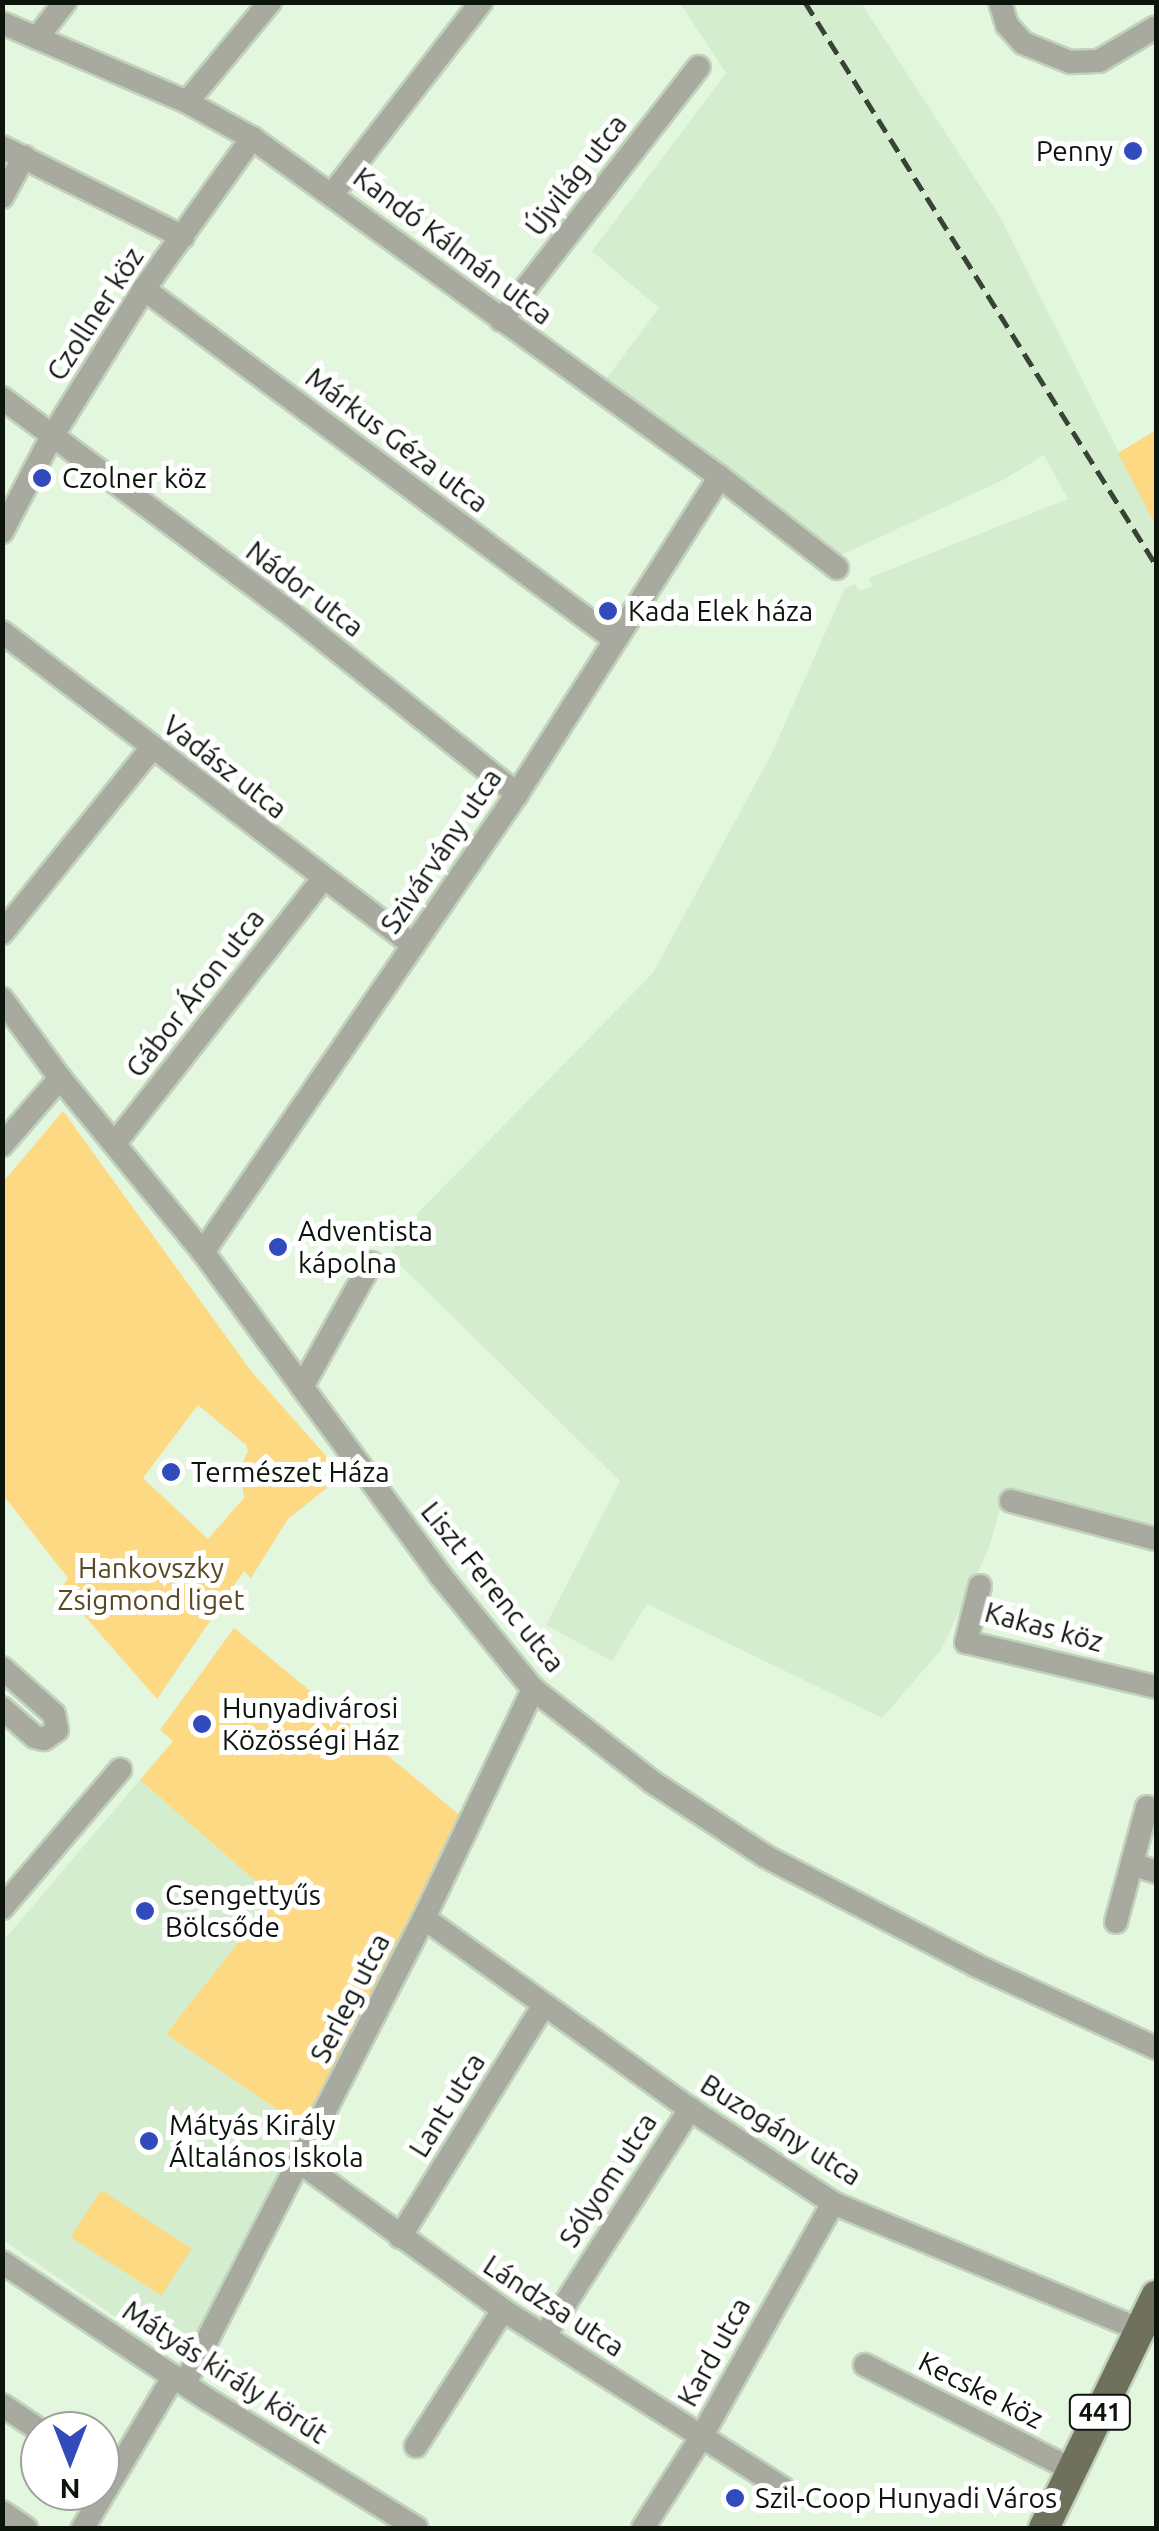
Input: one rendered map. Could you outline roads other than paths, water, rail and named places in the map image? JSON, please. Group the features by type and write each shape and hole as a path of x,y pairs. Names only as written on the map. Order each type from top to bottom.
{"main road":[{"name":"441","path":"1044,2528 1156,2296"}],"street":[{"path":"37,38 66,2"},
{"path":"186,102 270,2"},
{"path":"333,194 481,2"},
{"path":"997,8 1036,52 1084,64 1099,61 1156,26"},
{"path":"997,8 1035,63"},
{"path":"997,8 1008,43 1035,63 1066,72 1099,70 1156,40"},
{"name":"Kandó Kálmán utca","path":"2,23 186,102 252,138 720,477 837,568"},
{"name":"Újvilág utca","path":"501,320 699,67"},
{"name":"Czollner köz","path":"2,532 51,438 144,289 252,138"},
{"path":"2,198 13,152 183,237"},
{"name":"Márkus Géza utca","path":"144,289 614,639"},
{"name":"Nádor utca","path":"2,398 293,615 517,794"},
{"name":"Szivárvány utca","path":"203,1252 517,794 720,477"},
{"name":"Vadász utca","path":"2,632 322,880 413,945"},
{"path":"2,933 152,748"},
{"name":"Gábor Áron utca","path":"115,1144 322,880"},
{"name":"Liszt Ferenc utca","path":"2,1000 60,1078 203,1252 440,1575 533,1688 651,1781 765,1856 975,1965 1156,2048"},
{"path":"2,1145 60,1078"},
{"path":"302,1387 371,1263"},
{"path":"1012,1502 1156,1539"},
{"name":"Kakas köz","path":"980,1586 966,1642 1156,1687"},
{"path":"2,1668 54,1714 56,1730 44,1739 35,1737 2,1708"},
{"name":"Serleg utca","path":"120,2456 180,2380 300,2163 424,1918 533,1688"},
{"path":"2,1908 120,1770"},
{"path":"1116,1922 1146,1807"},
{"path":"1132,1864 1156,1872"},
{"name":"Buzogány utca","path":"424,1918 690,2109 833,2203 1141,2330"},
{"name":"Lant utca","path":"400,2236 544,2005"},
{"name":"Sólyom utca","path":"546,2335 690,2109"},
{"name":"Lándzsa utca","path":"300,2163 503,2310 782,2488"},
{"name":"Kard utca","path":"643,2528 700,2439 833,2203"},
{"name":"Mátyás király körút","path":"2,2262 180,2380 416,2528"},
{"path":"416,2446 503,2310"},
{"name":"Kecske köz","path":"865,2365 1071,2469"},
{"path":"2,2512 26,2528"}],"railway":[{"path":"805,2 1156,565"}],"place":[{"name":"Penny","path":"1133,151"},
{"name":"Czolner köz","path":"42,478"},
{"name":"Kada Elek háza","path":"608,611"},
{"name":"Adventista kápolna","path":"278,1247"},
{"name":"Természet Háza","path":"171,1472"},
{"name":"Hunyadivárosi Közösségi Ház","path":"202,1724"},
{"name":"Csengettyűs Bölcsőde","path":"145,1911"},
{"name":"Mátyás Király Általános Iskola","path":"149,2141"},
{"name":"Szil-Coop Hunyadi Város","path":"735,2498"}],"park label":[{"name":"Hankovszky Zsigmond liget","path":"151,1584"}]}
